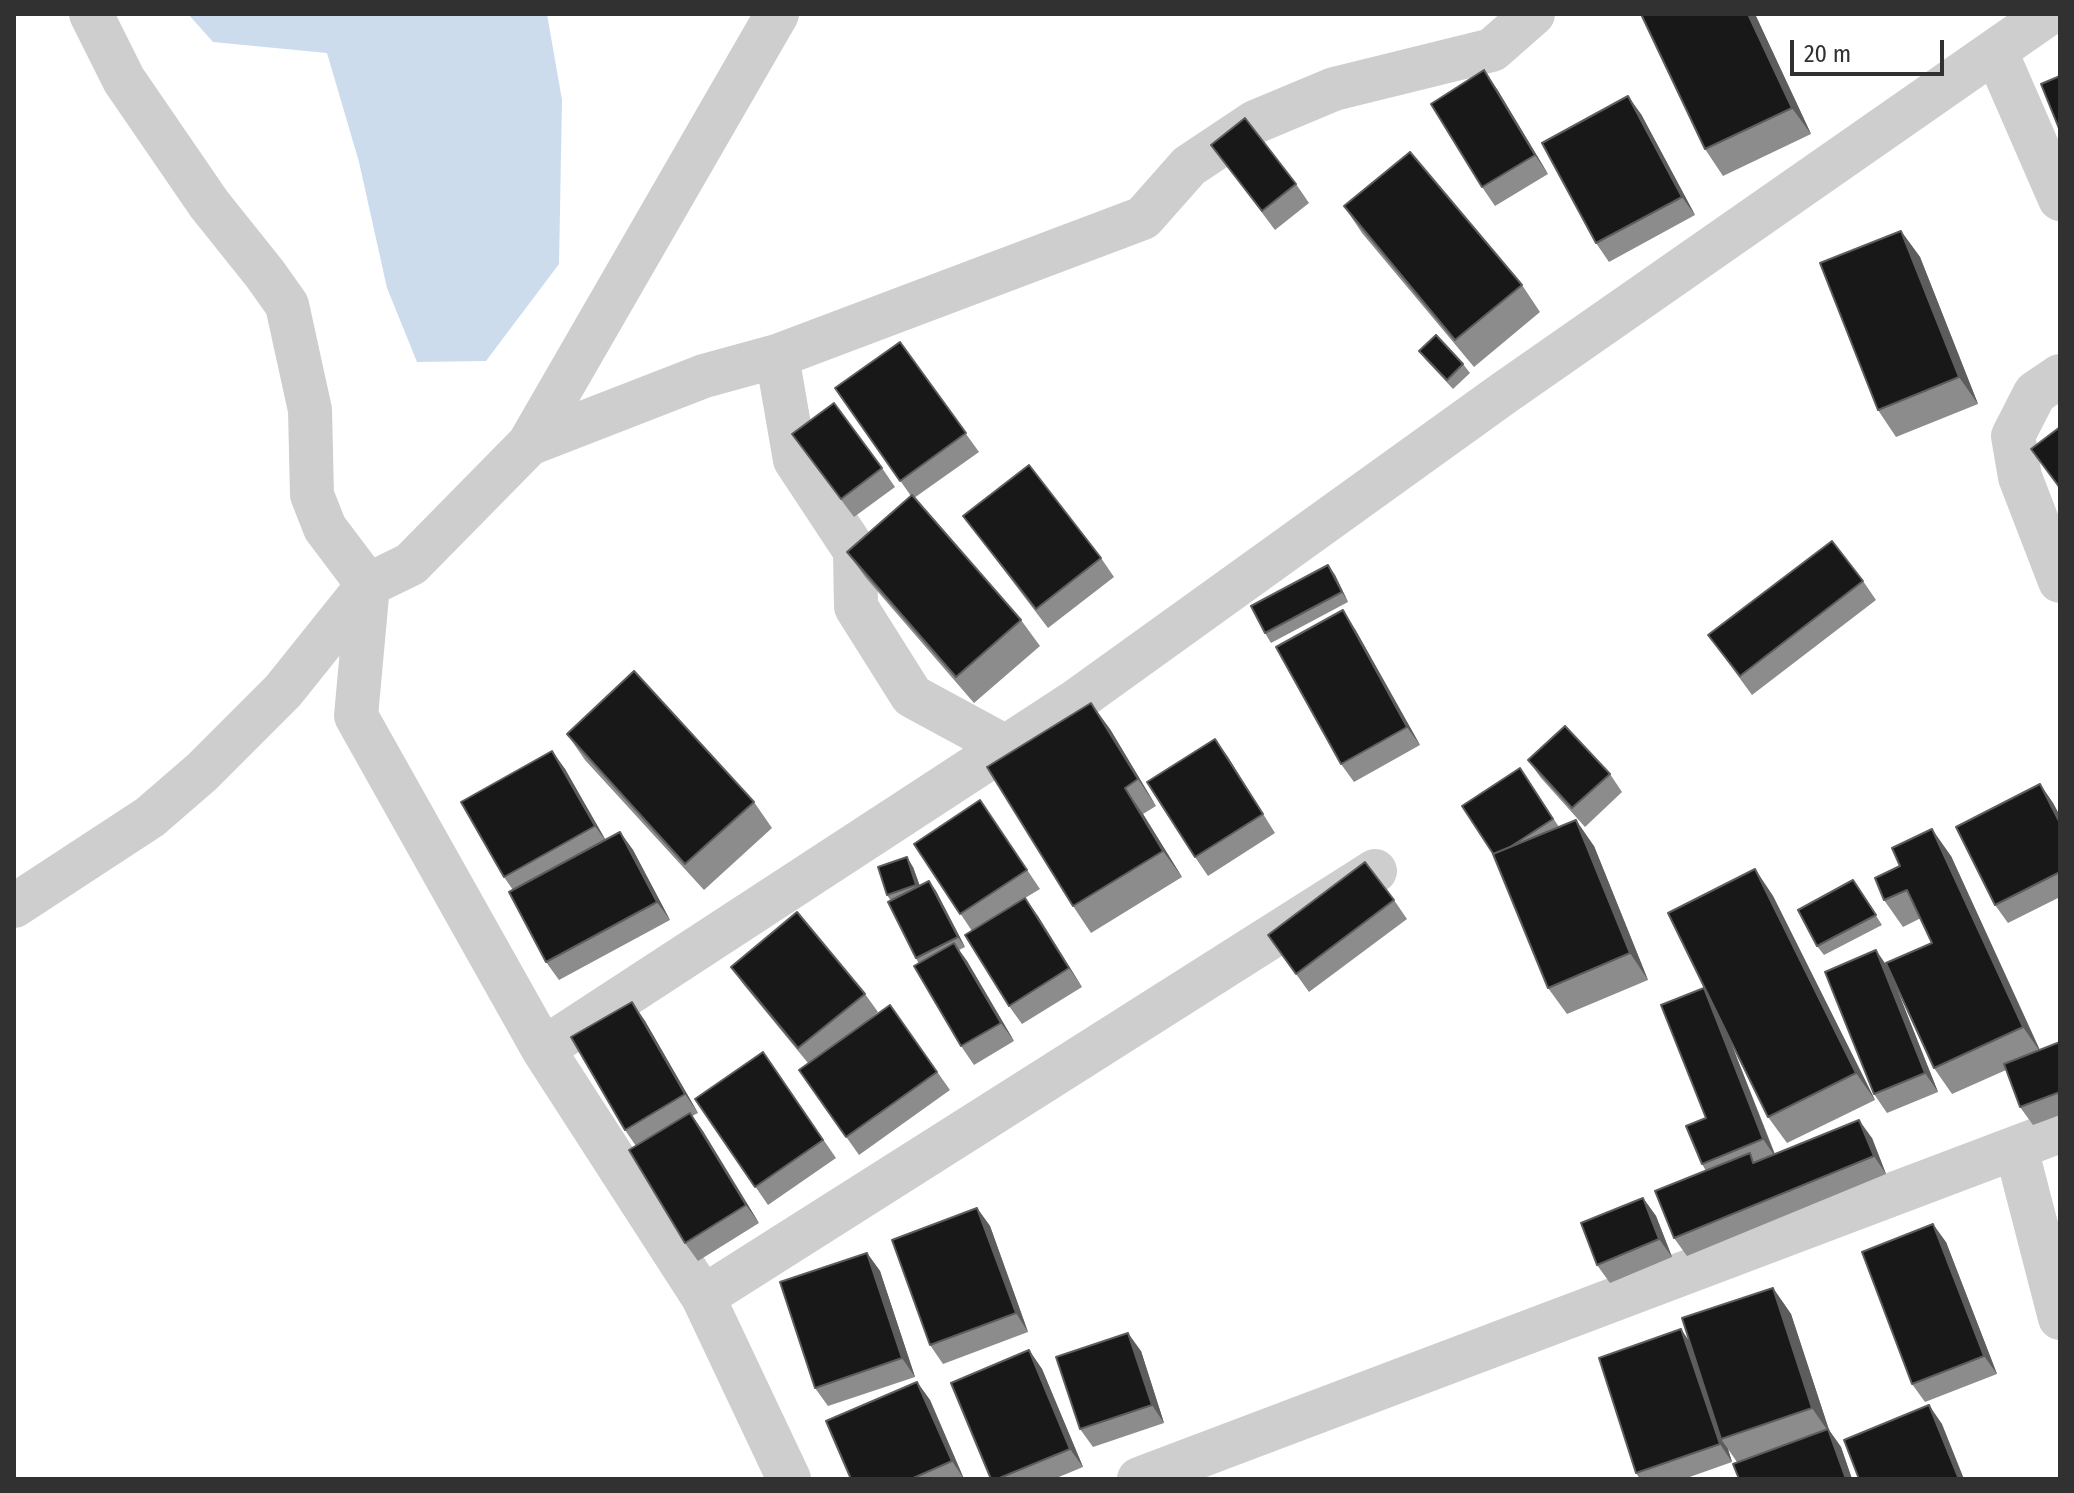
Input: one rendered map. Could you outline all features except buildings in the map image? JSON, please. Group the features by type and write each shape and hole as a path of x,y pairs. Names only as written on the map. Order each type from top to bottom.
{"street":[{"path":"91,14 124,80 209,204 287,305 310,410 312,495 325,528 368,585 356,716 543,1049 703,1297 789,1479"},
{"path":"14,906 150,817 202,772 283,691 368,585 411,564 529,444 777,14"},
{"path":"529,444 704,376 777,356 1143,218 1189,166 1255,122 1334,89 1492,50 1533,14"},
{"path":"543,1049 1073,703 1504,393 2048,14"},
{"path":"1996,52 2060,199"},
{"path":"777,356 795,460 855,551 856,607 912,696 1006,747"},
{"path":"2060,376 2035,393 2013,436 2020,477 2060,581"},
{"path":"703,1297 1375,871"},
{"path":"1139,1479 2060,1131"},
{"path":"2016,1148 2060,1318"}],"water":[{"path":"188,14 547,14 562,100 559,264 486,361 417,362 387,288 359,162 327,53 213,42"}]}
